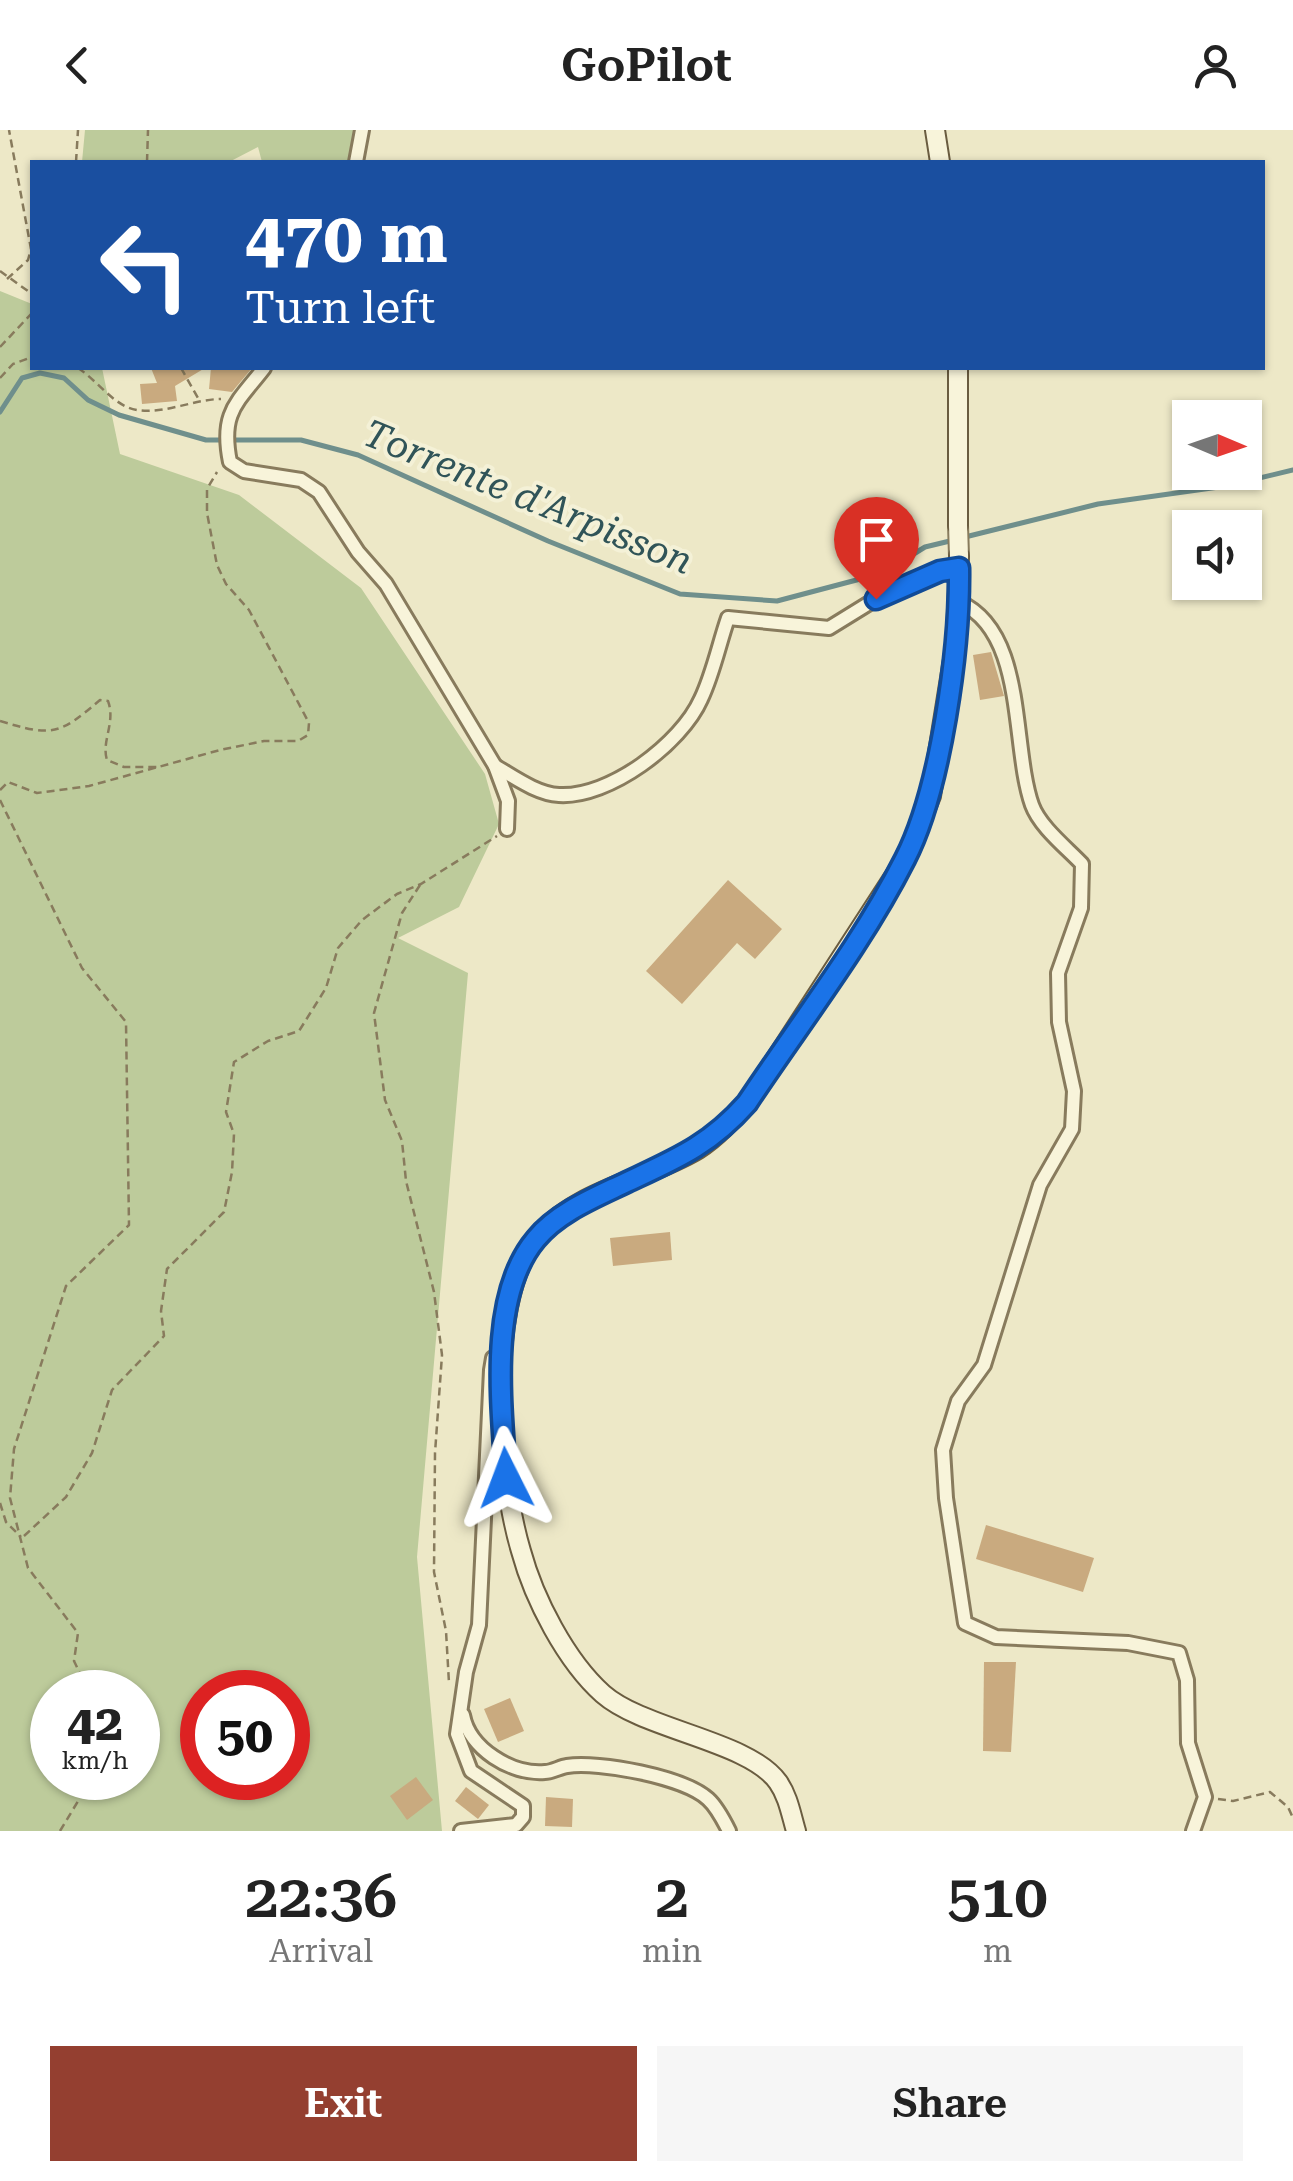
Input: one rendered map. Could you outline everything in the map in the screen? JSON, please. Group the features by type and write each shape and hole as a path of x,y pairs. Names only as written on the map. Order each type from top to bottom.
{"main road":[{"path":"934,130 940,160"},
{"path":"796,1831 785,1793 775,1777 750,1761 632,1711 608,1698 585,1676 537,1592 521,1552 506,1478 502,1354 508,1300 518,1268 536,1238 582,1204 698,1149 724,1128 747,1103 906,858 930,796 958,602 958,370"}],"street":[{"path":"356,160 362,130"},
{"path":"262,370 233,402 226,432 229,456 244,471 301,480 319,492 358,552 386,584 496,766 508,801 506,829"},
{"path":"496,766 556,796 590,793 661,753 700,702 728,618 829,628 876,599 959,562"},
{"path":"958,602 987,620 1007,668 1032,808 1082,864 1081,908 1058,973 1060,1022 1074,1092 1072,1129 1040,1185 984,1365 958,1401 943,1450 946,1498 965,1623 996,1637 1128,1644 1179,1652 1187,1680 1188,1743 1205,1797 1193,1831"},
{"path":"461,1831 516,1825 523,1817 523,1806 471,1771 456,1734 479,1625 491,1370 493,1358 502,1354"},
{"path":"461,1702 466,1730 482,1750 516,1767 544,1773 569,1766 642,1771 707,1797 730,1831"}],"path":[{"path":"9,130 30,244"},
{"path":"76,160 78,130"},
{"path":"146,160 148,130"},
{"path":"7,279 28,260 30,253"},
{"path":"0,270 30,293"},
{"path":"0,347 30,315"},
{"path":"0,378 13,364 30,358"},
{"path":"81,370 126,406 139,411 199,399 233,402"},
{"path":"181,370 199,399"},
{"path":"0,790 8,782 37,793 89,786 220,750 264,741 298,742 308,735 309,724 250,610 226,584 217,565 207,513 207,488 229,456"},
{"path":"0,721 48,732 72,725 100,700 108,701 113,718 104,752 107,760 124,767 163,768"},
{"path":"0,800 82,968 126,1022 128,1224 66,1286 14,1450 10,1498 28,1568 78,1633 74,1662 78,1670"},
{"path":"22,1538 66,1498 92,1453 112,1390 164,1336 161,1312 167,1269 224,1212 232,1172 234,1134 226,1112 234,1062 268,1040 300,1031 326,988 338,948 350,934 397,894 420,884 506,829"},
{"path":"420,884 402,913 374,1012 385,1100 402,1141 406,1182 434,1292 442,1355 432,1524 434,1572 446,1631 450,1692 461,1702"},
{"path":"0,1504 6,1522 22,1538"},
{"path":"1205,1797 1234,1801 1270,1792 1288,1807 1293,1818"},
{"path":"60,1831 79,1800"}],"green space":[{"path":"85,130 355,130 349,160 261,160 258,147 233,160 82,160"},
{"path":"0,291 30,303 30,370 102,370 120,454 239,495 361,588 485,774 499,824 459,907 398,938 468,973 417,1557 442,1831 0,1831"}],"building":[{"path":"152,370 202,370 175,386 177,401 142,404 140,384 157,383"},
{"path":"211,370 250,370 232,392 209,389"},
{"path":"991,652 1004,696 980,700 973,655"},
{"path":"728,880 782,929 755,959 737,943 682,1004 646,971"},
{"path":"670,1232 672,1260 613,1266 610,1238"},
{"path":"986,1525 1094,1558 1083,1592 976,1559"},
{"path":"984,1662 1016,1662 1011,1752 983,1751"},
{"path":"510,1698 524,1731 498,1742 484,1709"},
{"path":"416,1777 433,1800 407,1820 390,1796"},
{"path":"466,1787 489,1805 478,1819 455,1801"},
{"path":"546,1797 573,1799 572,1827 545,1826"}],"waterway":[{"name":"Torrente d'Arpisson","path":"0,412 22,378 40,373 64,378 88,400 119,415 206,440 301,440 358,455 548,541 680,594 777,601 883,573 925,547 954,540"},
{"name":"Torrente d'Arpisson","path":"965,537 1098,504 1226,486 1293,470"}],"route":[{"path":"506,1478 502,1354 508,1300 518,1268 536,1238 582,1204 698,1149 724,1128 747,1103 906,858 930,796 956,642 959,568 940,571 876,599"}]}
